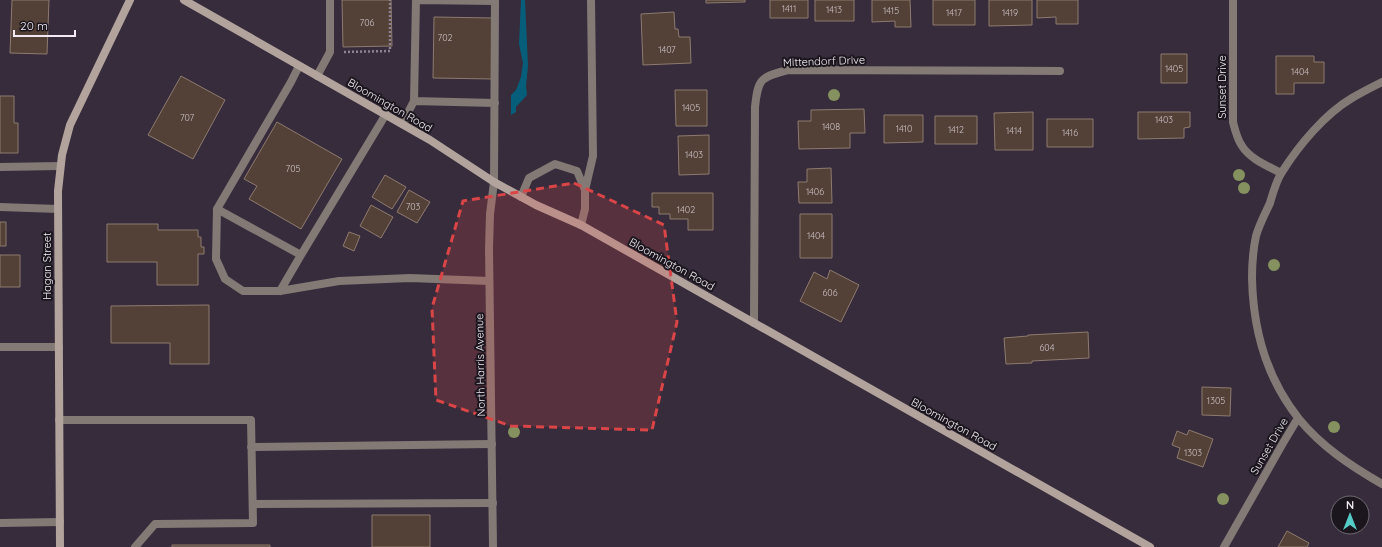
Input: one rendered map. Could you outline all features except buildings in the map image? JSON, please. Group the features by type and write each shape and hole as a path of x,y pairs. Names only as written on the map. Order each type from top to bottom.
{"main road":[{"name":"Hagan Street","path":"60,547 58,191 60,166 64,144 70,125 130,0"},
{"name":"Bloomington Road","path":"184,0 386,114 430,140 494,182 536,206 581,225 1150,547"}],"street":[{"path":"317,76 330,52 330,0"},
{"path":"402,124 414,101 416,0"},
{"name":"North Harris Avenue","path":"416,0 495,1 494,182 490,214 489,281 493,547"},
{"path":"581,225 585,209 585,190 593,156 591,0"},
{"name":"Sunset Drive","path":"1224,547 1298,418 1280,391 1266,362 1257,332 1252,301 1252,266 1256,236 1281,173 1253,157 1245,150 1241,145 1233,122 1233,0"},
{"path":"299,66 217,209 216,259 225,279 243,291 280,291 339,281 410,278 489,281"},
{"name":"Mittendorf Drive","path":"754,323 755,107 757,89 762,80 769,75 788,70 1060,71"},
{"path":"1281,173 1302,144 1330,115 1352,98 1382,82"},
{"path":"414,101 495,103"},
{"path":"280,291 386,114"},
{"path":"521,197 529,178 555,164 577,171 585,190"},
{"path":"0,166 60,166"},
{"path":"0,207 58,209"},
{"path":"217,209 301,255"},
{"path":"0,347 59,347"},
{"path":"1298,418 1329,450 1382,484"},
{"path":"60,420 250,420 253,523 155,524 135,547"},
{"path":"251,447 492,444"},
{"path":"253,504 493,503"},
{"path":"0,523 60,522"}],"path":[{"path":"330,52 390,51 390,0"}],"highlighted area":[{"path":"574,183 664,225 677,322 652,430 511,426 436,400 432,308 463,201"}],"water":[{"path":"521,0 525,0 528,66 526,86 527,95 516,107 516,112 511,115 511,95 516,90 521,77 523,63 519,44"}]}
